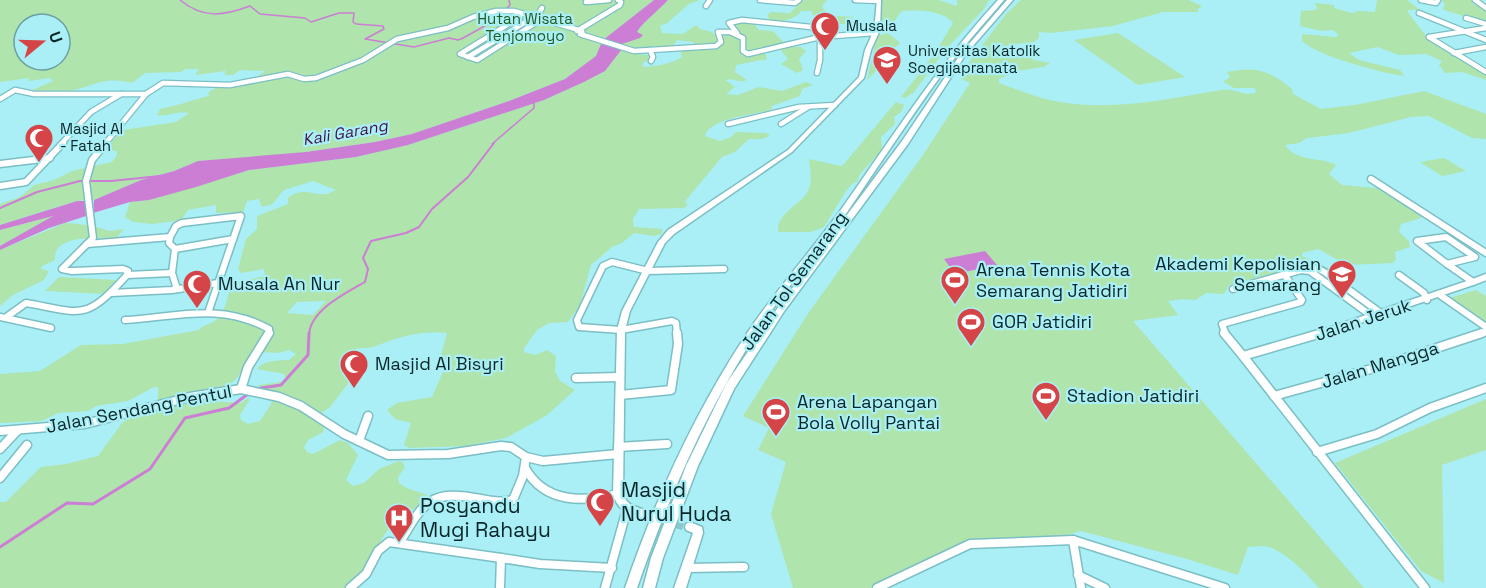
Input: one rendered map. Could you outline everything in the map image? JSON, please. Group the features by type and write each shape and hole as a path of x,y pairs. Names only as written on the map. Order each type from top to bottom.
{"highway":[{"name":"Jalan Tol Semarang","path":"631,588 642,553 680,462 720,386 744,347 769,308 837,222 951,58 1001,0"},
{"name":"Jalan Tol Semarang","path":"649,588 657,558 692,466 730,387 782,308 905,142 958,61 1010,0"}],"main road":[{"path":"645,514 627,509 620,501 618,494 621,330 626,311 662,242 671,232 790,151 864,75 865,61 877,30 879,1"},
{"path":"680,588 698,533 692,528"}],"street":[{"path":"586,2 609,0"},
{"path":"576,30 582,23 589,25 620,5 620,0"},
{"path":"706,6 710,0"},
{"path":"759,6 761,0 797,1"},
{"path":"855,0 879,1"},
{"path":"1421,0 1436,3 1438,0"},
{"path":"1475,0 1484,7"},
{"path":"1484,0 1484,7"},
{"path":"788,9 797,1"},
{"path":"520,17 460,54 477,60 534,20 542,8"},
{"path":"502,11 576,30 595,40 634,51 714,47 721,44 718,32 739,35"},
{"path":"127,274 128,271 123,269 62,270 87,244 94,233 87,180 92,160 146,94 157,85 164,83 230,85 288,74 304,79 326,76 363,60 397,39 448,28 473,17 514,11 534,20"},
{"path":"1419,13 1486,44"},
{"path":"1466,18 1486,26"},
{"path":"817,73 820,60 820,37 813,28 742,20 729,23 743,38 743,51 748,54 820,37 875,33"},
{"path":"1486,26 1426,34 1486,71"},
{"path":"1454,53 1486,44"},
{"path":"650,50 653,55 651,61"},
{"path":"0,99 15,90 33,96 66,93 146,94"},
{"path":"0,186 27,182 91,112 121,94"},
{"path":"728,124 811,106 835,105"},
{"path":"781,124 811,106"},
{"path":"0,164 30,158 50,158"},
{"path":"1371,179 1486,253"},
{"path":"177,289 172,273 174,249 169,243 176,226 182,223 240,215 242,217 208,310"},
{"path":"87,244 170,237"},
{"path":"1447,264 1475,258 1446,237 1417,241 1420,245 1447,264 1473,282"},
{"path":"174,249 233,239"},
{"path":"620,395 671,390 678,333 676,323 667,321 621,330 579,327 577,320 605,263 612,262 648,271 724,268"},
{"path":"1233,290 1284,274 1314,268 1326,273 1382,314"},
{"path":"1301,270 1316,274 1373,317"},
{"path":"3,317 26,303 69,312 97,305 127,274 172,273"},
{"path":"1284,274 1302,300 1301,302 1222,324 1224,333 1247,355 1274,396 1425,588"},
{"path":"1399,274 1424,293 1427,300"},
{"name":"Jalan Jeruk","path":"1247,355 1427,300 1486,277"},
{"path":"111,292 177,289 218,283"},
{"path":"1440,295 1486,327"},
{"path":"125,320 165,318 208,310 247,317 269,329 269,334 248,367 244,390"},
{"path":"3,317 51,328"},
{"name":"Jalan Mangga","path":"1274,396 1382,366 1486,332"},
{"path":"576,378 620,377"},
{"path":"1317,452 1377,434 1430,408 1486,388"},
{"name":"Jalan Sendang Pentul","path":"0,431 85,423 190,397 244,390 302,406 327,424 379,453 396,456 448,454 501,446 511,447 526,457 564,461 667,444"},
{"path":"359,441 368,416"},
{"path":"0,449 17,431"},
{"path":"0,478 27,446"},
{"path":"400,542 418,511 440,495 450,494 503,503 510,502 515,497 525,468 526,457"},
{"path":"525,468 539,484 567,500 618,494"},
{"path":"605,588 627,509"},
{"path":"1073,540 1081,588"},
{"path":"877,588 970,544 1073,540 1225,588"},
{"path":"350,588 366,574 382,546 389,542 540,564 612,568"},
{"path":"500,588 501,558"},
{"path":"687,568 744,567"},
{"path":"1078,575 1105,588"}],"green space":[{"name":"Hutan Wisata Tenjomoyo","path":"0,0 654,0 603,40 596,56 565,79 509,101 413,134 375,142 278,156 198,161 174,171 141,180 94,200 76,201 0,225 0,204 20,197 34,185 54,180 72,171 112,162 117,151 104,150 123,130 176,122 189,113 157,115 160,109 209,96 208,93 213,89 250,80 265,71 240,70 233,75 224,75 226,71 195,75 199,69 145,73 132,83 106,81 54,93 28,92 53,81 50,78 28,81 29,78 0,82"},
{"path":"668,0 700,0 689,4 667,23 660,26 662,33 683,34 696,25 715,35 734,31 731,26 733,23 752,21 759,30 773,31 788,47 801,47 806,51 799,59 803,70 797,73 781,64 788,59 780,49 764,50 767,59 736,65 735,72 747,80 725,80 735,87 726,94 738,95 759,87 782,91 806,82 813,85 802,89 800,96 772,106 771,110 723,121 708,130 705,136 720,141 731,137 736,132 766,133 770,136 762,139 749,139 735,152 722,157 687,199 685,202 688,205 684,208 639,209 633,219 634,227 662,229 662,234 654,236 634,233 622,243 612,247 591,265 580,305 568,322 549,323 537,330 524,348 524,352 535,355 547,350 556,356 555,371 560,381 575,390 547,415 506,438 466,446 409,448 404,445 411,423 395,419 387,410 397,403 432,397 445,367 441,355 447,333 414,334 372,347 358,348 352,357 362,364 330,407 320,414 316,421 324,426 323,432 308,440 304,447 307,452 313,454 340,440 348,443 358,455 346,480 353,486 364,483 379,469 399,461 402,462 405,467 398,477 399,483 429,496 387,531 377,546 372,563 346,588 0,588 0,502 6,502 41,467 98,456 122,423 158,399 158,387 128,401 96,406 88,411 58,413 42,421 0,423 0,374 40,371 81,345 123,344 199,330 214,322 222,313 231,284 265,276 264,269 241,273 238,269 246,239 257,229 257,216 288,204 288,198 293,194 304,192 327,194 336,190 313,181 284,190 269,205 261,206 259,199 247,201 243,212 216,213 216,205 188,210 182,219 152,224 133,222 125,217 130,202 149,200 249,170 356,157 408,145 544,100 605,71 622,49 648,55 649,59 642,64 644,67 673,61 682,57 680,50 695,47 693,42 677,40 673,46 653,46 637,50 619,45 642,36 637,33 639,29","holes":["326,301 313,315 287,313 297,302","261,350 262,352 279,353 289,350 296,354 289,360 259,366 257,369 284,374 285,378 281,382 259,385 257,390 274,393 271,404 260,421 248,424 241,420 240,415 250,399 241,403 212,401 211,388 221,387 234,381 253,352"]},
{"path":"803,0 827,0 822,6 826,13 854,17 850,19 850,24 837,24 835,19 812,15 812,11 801,11 787,20 769,21 768,14 771,12 790,13"},
{"path":"878,0 939,0 957,6 957,0 992,0 988,1 984,9 945,50 914,92 905,98 901,97 935,53 953,23 937,13 902,11 890,27 878,30"},
{"name":"GOR Jatidiri","path":"1021,0 1189,0 1202,6 1198,12 1163,12 1113,26 1051,33 1039,32 1039,38 1034,42 1008,45 1010,50 1020,50 1034,60 1050,63 1044,67 1017,71 999,79 999,83 1044,99 1081,104 1121,105 1226,89 1253,94 1257,92 1254,88 1234,88 1223,82 1230,77 1227,72 1246,69 1261,71 1276,77 1292,89 1293,94 1321,109 1355,105 1424,91 1486,114 1486,139 1472,138 1429,116 1411,117 1349,133 1307,138 1299,143 1285,145 1290,151 1302,157 1336,165 1329,174 1342,185 1377,188 1421,214 1421,218 1401,224 1399,232 1409,241 1410,247 1395,252 1396,260 1392,263 1347,265 1318,249 1302,253 1302,256 1334,271 1328,272 1308,265 1289,269 1229,285 1224,294 1206,293 1196,300 1168,301 1178,315 1133,321 1364,588 1319,588 1294,562 1269,547 1248,547 1238,575 1081,531 1063,536 972,540 870,588 793,588 771,514 786,462 758,450 769,428 743,416 809,312 923,155 970,83 973,84 961,79 960,74 1006,14"},
{"path":"1377,0 1407,0 1420,10 1442,18 1432,17 1415,10 1407,11 1429,40 1486,74 1486,80 1462,72 1445,73 1439,65 1442,61 1426,54 1399,55 1377,47 1349,53 1359,60 1400,70 1404,76 1394,74 1335,58 1302,41 1302,34 1336,37 1339,35 1333,30 1322,31 1300,26 1301,11 1315,10 1317,8 1315,3 1334,5 1334,8 1352,13 1375,12"},
{"path":"1442,0 1471,0 1473,4 1486,9 1486,23 1444,10 1445,5"},
{"path":"888,33 900,43 882,60 882,65 867,80 877,36"},
{"path":"1118,33 1185,77 1138,85 1074,40"},
{"path":"896,102 904,105 901,112 894,117 895,124 881,137 882,150 860,174 857,182 846,191 824,227 811,232 778,232 781,219 810,187 809,159 841,166"},
{"path":"1444,158 1466,171 1442,176 1420,162"},
{"path":"53,216 51,218 0,246 0,230"},
{"path":"65,223 88,225 109,231 124,229 117,237 78,239 61,245 56,251 55,260 42,266 41,269 49,271 44,280 13,295 0,306 0,250"},
{"path":"59,277 116,280 103,294 45,291"},
{"path":"1476,290 1486,296 1486,330 1443,300"},
{"path":"1486,399 1486,450 1442,465 1444,583 1421,571 1335,463"}],"shaded area":[{"path":"654,0 668,0 639,29 637,32 643,35 640,38 619,45 603,40"},
{"path":"601,44 622,49 605,71 544,100 408,145 356,157 249,170 149,200 130,202 93,213 94,200 141,180 174,171 198,161 306,152 412,134 565,79 596,56"},
{"path":"77,201 85,201 86,216 49,228 0,250 0,246 53,216 0,230 0,225"},
{"path":"985,251 997,265 955,274 944,259"}],"waterway":[{"path":"180,0 205,13 222,14 250,6 260,14 305,18 311,22 339,13 354,13 353,22 356,24 383,26 384,29 365,39 414,47 449,38 458,40 463,38 494,21 510,5 509,0"},
{"path":"492,144 534,108 534,102"},
{"path":"309,335 311,326 322,310 365,282 368,269 363,258 371,241 406,233 419,227 432,209 468,177 494,143"},
{"path":"0,208 37,192 80,181 111,181 160,176"},
{"path":"255,389 281,385 308,355 309,333"},
{"path":"0,547 67,503 93,504 150,469 185,418 229,408 248,394"}],"tunnel":[{"path":"645,514 690,527"}],"place":[{"name":"Musala","path":"825,52"},
{"name":"Universitas Katolik Soegijapranata","path":"887,86"},
{"name":"Masjid Al - Fatah","path":"39,164"},
{"name":"Akademi Kepolisian Semarang","path":"1342,300"},
{"name":"Arena Tennis Kota Semarang Jatidiri","path":"955,306"},
{"name":"Musala An Nur","path":"197,310"},
{"name":"GOR Jatidiri","path":"971,348"},
{"name":"Masjid Al Bisyri","path":"354,390"},
{"name":"Stadion Jatidiri","path":"1046,422"},
{"name":"Arena Lapangan Bola Volly Pantai","path":"776,438"},
{"name":"Masjid Nurul Huda","path":"600,528"},
{"name":"Posyandu Mugi Rahayu","path":"399,544"}],"water label":[{"name":"Kali Garang","path":"345,132"}]}
